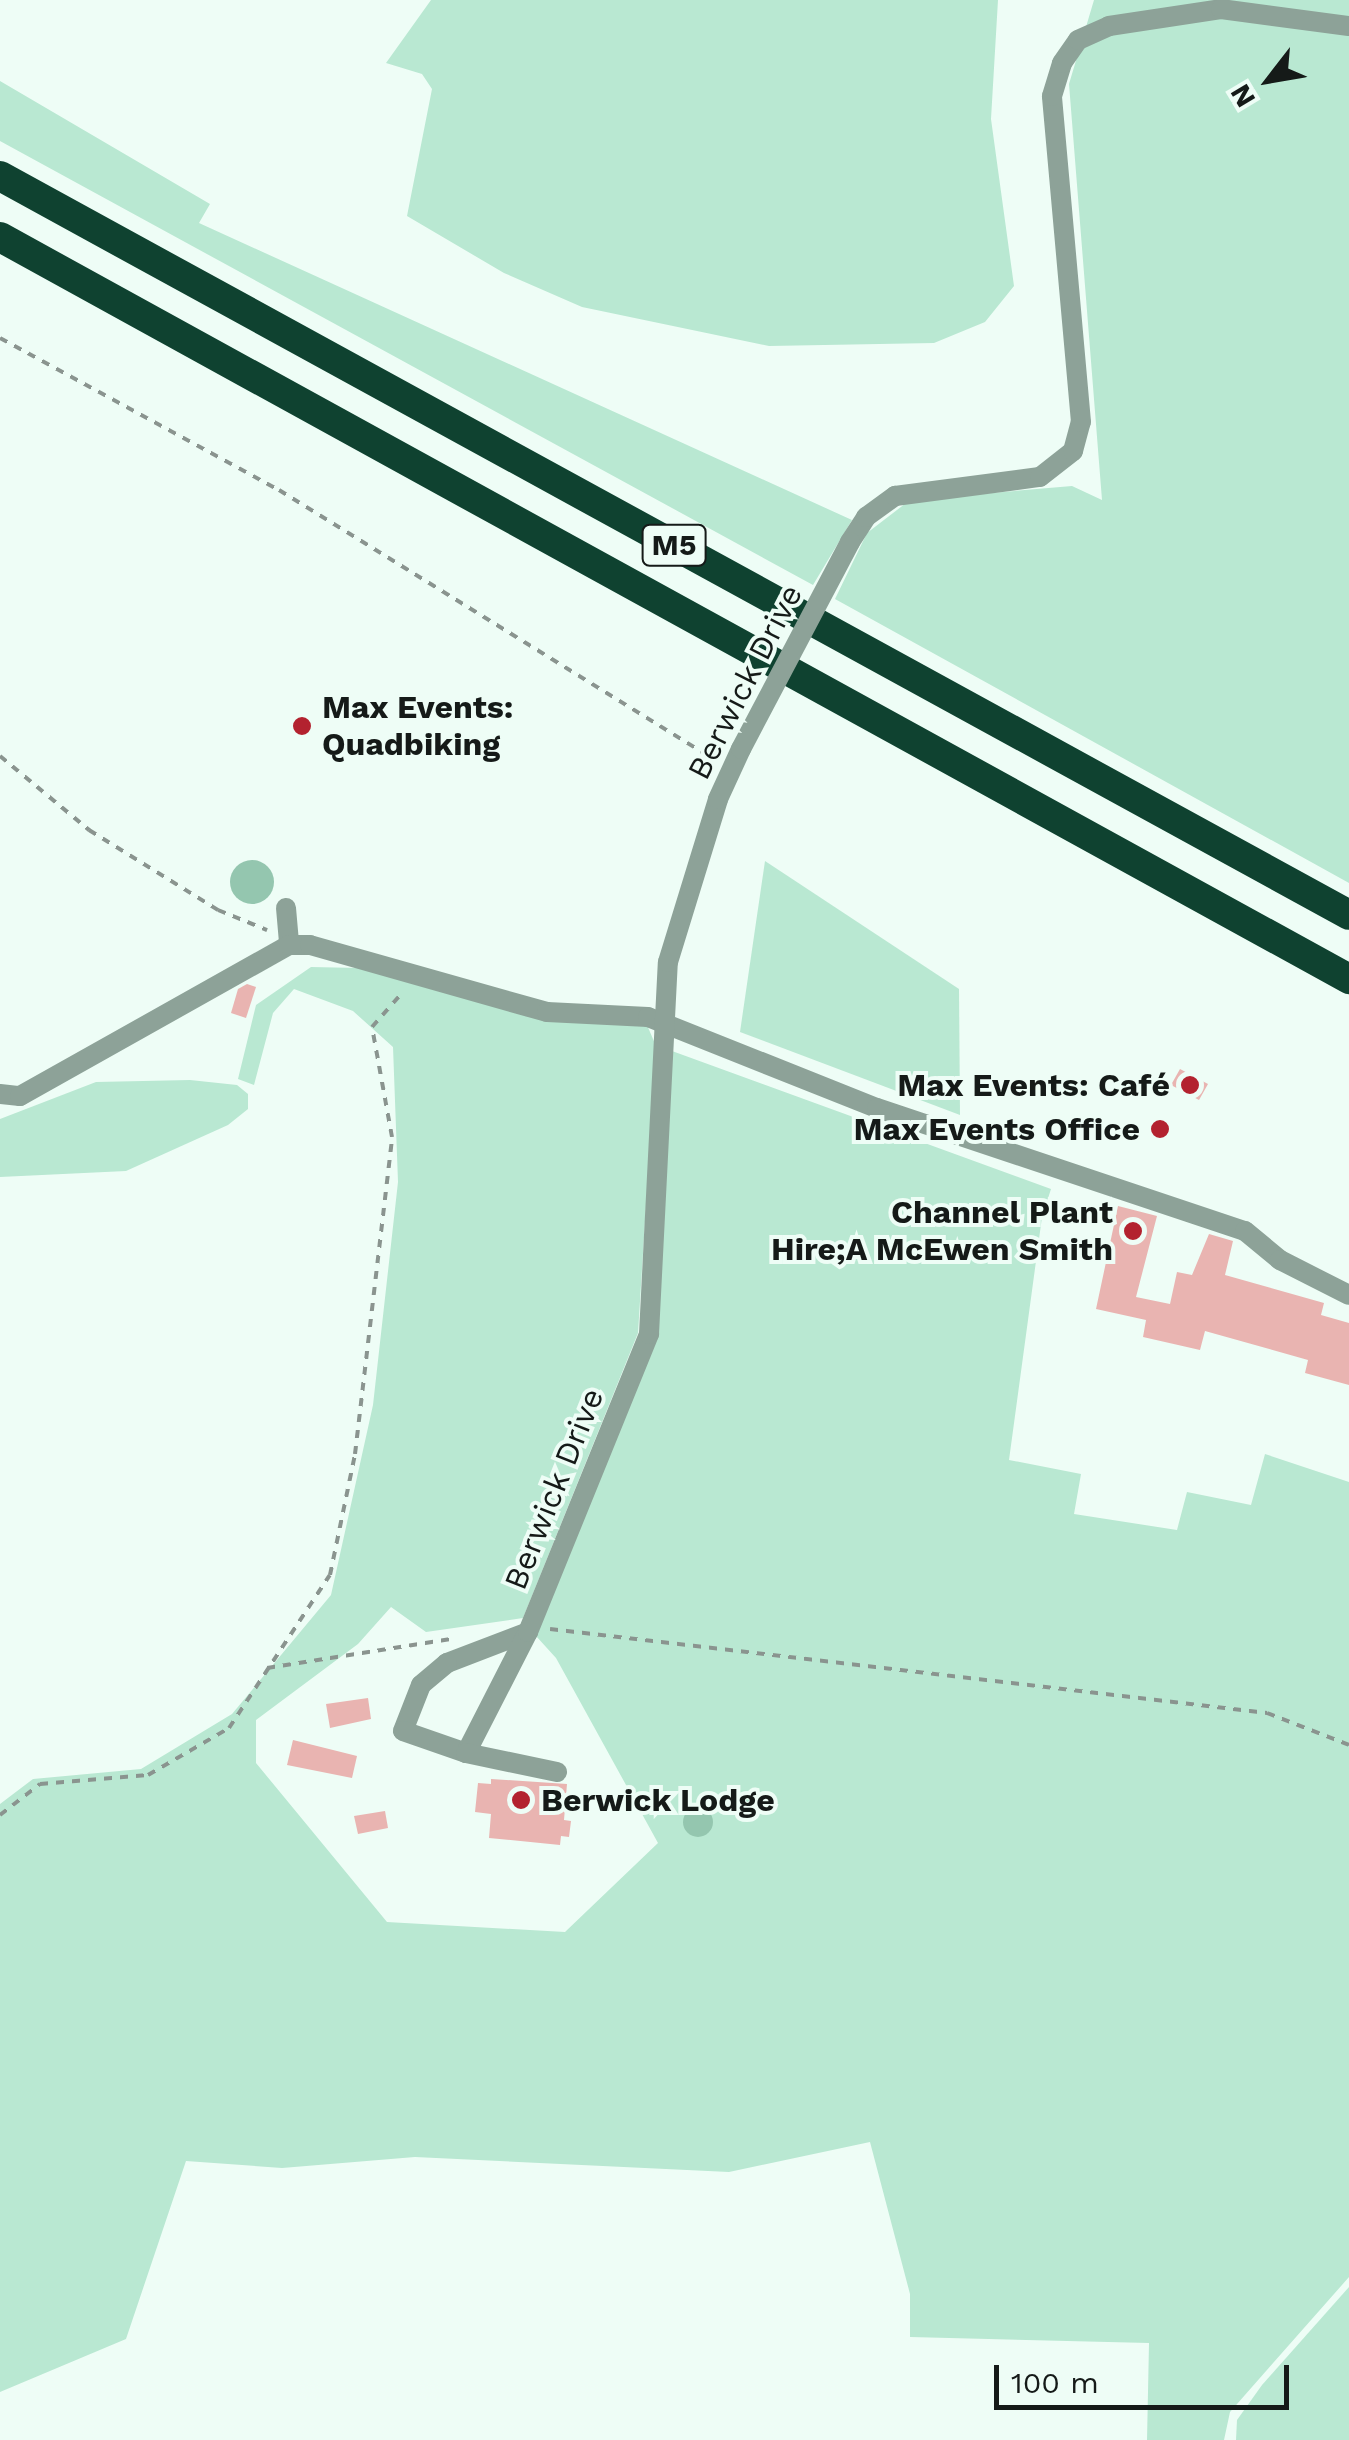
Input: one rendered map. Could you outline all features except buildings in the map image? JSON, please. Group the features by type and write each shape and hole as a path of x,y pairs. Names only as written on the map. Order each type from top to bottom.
{"highway":[{"name":"M5","path":"0,176 1349,914"},
{"name":"M5","path":"0,237 1349,979"}],"street":[{"name":"Berwick Drive","path":"466,1753 529,1630 650,1334 668,962 730,769 866,516 895,496 1040,477 1074,451 1081,422 1052,96 1062,63 1078,40 1109,26 1220,10 1349,26"},
{"path":"286,908 288,939"},
{"path":"0,1094 20,1096 288,939 548,1012 648,1017 877,1108 1245,1231 1280,1260 1349,1295"},
{"path":"529,1630 446,1663 421,1685 403,1731 466,1753 557,1772"}],"path":[{"path":"0,338 279,490 730,769"},
{"path":"0,756 89,830 236,919 288,939"},
{"path":"0,1815 40,1784 148,1775 229,1728 330,1574 355,1454 392,1137 372,1028 402,995 408,975"},
{"path":"529,1630 1267,1714 1349,1745"},
{"path":"268,1668 456,1638"}],"shaded area":[{"path":"431,0 998,0 991,119 1014,286 985,322 934,343 769,346 582,307 504,273 407,216 432,89 422,74 386,63"},
{"path":"1094,0 1349,0 1349,883 835,599 867,533 910,500 1072,486 1102,500 1069,84"},
{"path":"0,81 210,204 199,223 852,520 813,585 0,141"},
{"path":"252,860 268,866 274,882 268,898 252,904 236,898 230,882 236,866"},
{"path":"765,861 959,989 960,1115 740,1032"},
{"path":"311,967 359,968 647,1025 656,1046 638,1333 523,1618 426,1632 391,1607 358,1644 256,1720 256,1763 387,1922 565,1932 658,1843 556,1658 536,1636 652,1339 672,1051 1051,1189 1042,1217 1009,1460 1081,1474 1074,1514 1177,1530 1187,1492 1251,1505 1265,1454 1349,1482 1349,2277 1230,2412 1224,2440 1147,2440 1149,2343 910,2337 910,2294 870,2142 729,2172 415,2157 282,2168 186,2161 126,2339 0,2392 0,1804 33,1779 141,1769 232,1714 331,1595 373,1405 398,1182 393,1047 353,1011 294,989 273,1013 254,1085 238,1079 256,1005"},
{"path":"190,1080 237,1085 248,1094 248,1109 228,1125 126,1171 0,1177 0,1119 96,1082"},
{"path":"698,1807 709,1811 713,1822 709,1833 698,1837 687,1833 683,1822 687,1811"},
{"path":"1349,2287 1349,2440 1236,2440 1237,2420 1262,2385"}],"place":[{"name":"Max Events: Quadbiking","path":"302,726"},
{"name":"Max Events: Café","path":"1190,1085"},
{"name":"Max Events Office","path":"1160,1129"},
{"name":"Channel Plant Hire;A McEwen Smith","path":"1133,1231"},
{"name":"Berwick Lodge","path":"521,1800"}]}
